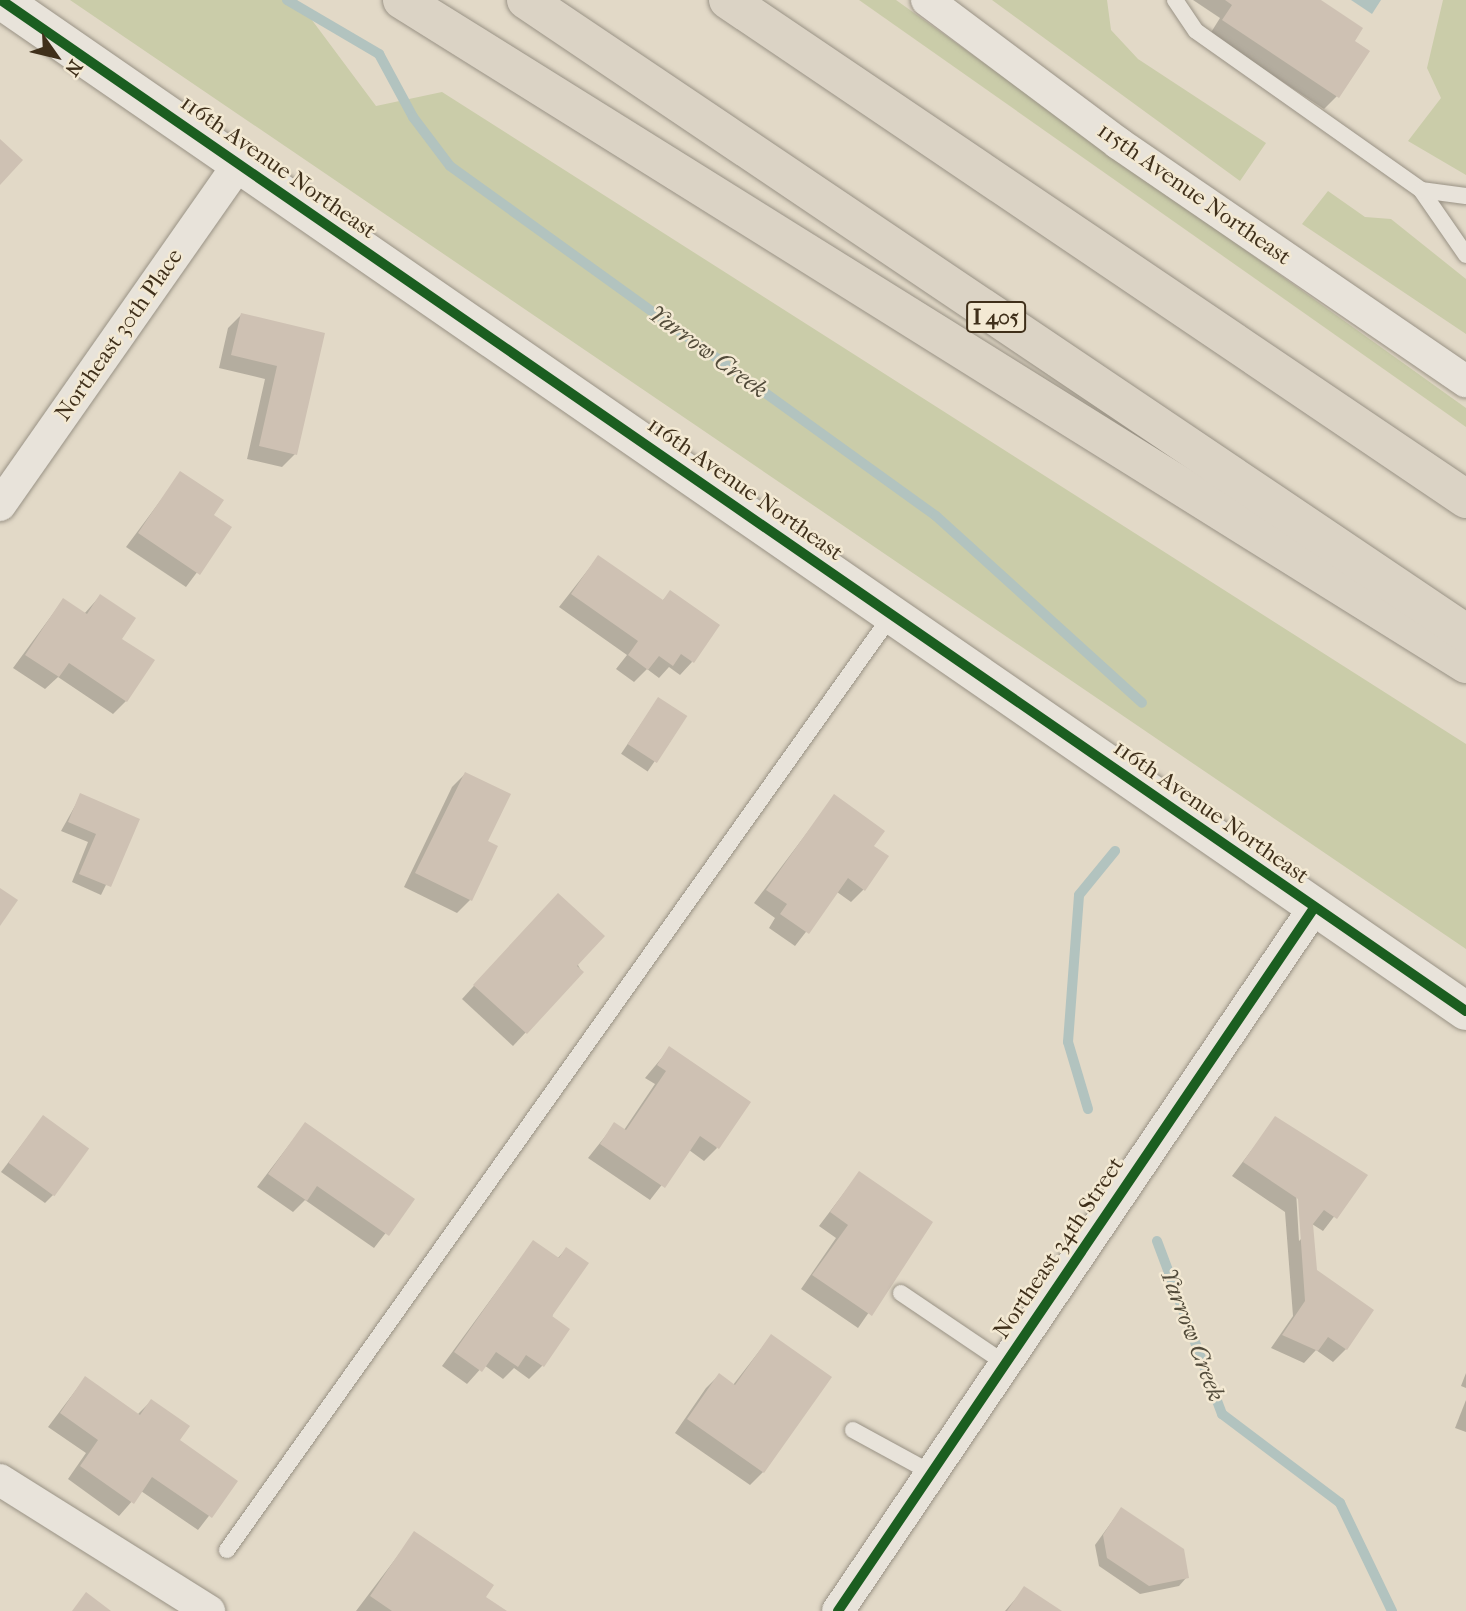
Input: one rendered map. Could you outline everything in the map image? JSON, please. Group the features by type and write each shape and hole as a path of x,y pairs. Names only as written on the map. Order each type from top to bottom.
{"highway":[{"path":"402,0 1466,664"},
{"name":"I 405","path":"526,0 1466,633"},
{"path":"728,0 1466,499"}],"street":[{"name":"116th Avenue Northeast","path":"1,0 1466,1011"},
{"name":"115th Avenue Northeast","path":"927,0 1118,143 1466,381"},
{"name":"Northeast 30th Place","path":"0,505 238,165"},
{"name":"Northeast 34th Street","path":"838,1611 1314,908"},
{"path":"0,1480 61,1513 209,1611"}],"lane":[{"path":"1175,0 1196,31 1420,190 1466,255"},
{"path":"1420,190 1466,197"},
{"path":"227,1550 891,616"},
{"path":"901,1293 1006,1364"},
{"path":"853,1430 932,1473"}],"green space":[{"path":"70,0 297,0 376,106 442,92 1466,744 1466,949"},
{"path":"859,0 896,0 1466,408 1466,427"},
{"path":"992,0 1107,0 1111,30 1138,59 1266,143 1240,181"},
{"path":"1443,0 1466,0 1466,175 1408,141 1441,98 1427,68"},
{"path":"1328,191 1365,217 1391,219 1466,279 1466,334 1302,224"}],"shaded area":[{"path":"1351,0 1381,0 1372,14"}],"building":[{"path":"1225,0 1321,0 1363,28 1355,41 1370,51 1339,98 1222,20 1232,5"},
{"path":"0,139 23,160 0,185"},
{"path":"241,313 325,333 297,455 259,446 277,366 231,355"},
{"path":"180,471 224,500 214,515 232,527 200,575 138,533"},
{"path":"598,555 663,600 670,590 720,625 694,663 681,654 673,666 659,656 648,670 628,655 638,641 571,594"},
{"path":"100,594 136,618 122,639 155,660 127,702 69,663 59,677 25,655 63,598 87,614"},
{"path":"658,697 687,716 657,763 628,744"},
{"path":"465,772 511,794 488,841 498,846 472,901 415,873"},
{"path":"80,793 140,819 111,887 79,874 96,834 68,822"},
{"path":"834,794 885,831 874,846 889,856 865,891 848,878 809,934 780,914 787,904 766,890"},
{"path":"0,888 18,900 0,926"},
{"path":"558,893 605,936 577,966 584,972 527,1034 473,985"},
{"path":"669,1046 751,1102 719,1149 700,1136 665,1188 600,1144 614,1122 626,1130 666,1071 657,1065"},
{"path":"43,1115 89,1149 54,1196 8,1163"},
{"path":"1275,1116 1368,1175 1337,1219 1324,1210 1313,1224 1317,1270 1374,1310 1347,1350 1328,1337 1318,1351 1282,1335 1305,1301 1298,1199 1243,1162"},
{"path":"305,1122 415,1199 389,1236 317,1186 307,1201 268,1174"},
{"path":"859,1171 933,1222 872,1316 812,1275 848,1225 830,1212"},
{"path":"533,1240 559,1258 566,1247 589,1263 552,1316 570,1329 544,1367 526,1355 518,1367 496,1352 482,1372 454,1352"},
{"path":"771,1334 832,1377 764,1473 687,1419 719,1373 735,1385"},
{"path":"85,1376 140,1415 151,1399 190,1426 180,1440 238,1481 212,1518 152,1477 134,1504 80,1466 98,1440 60,1413"},
{"path":"1121,1507 1184,1549 1189,1578 1149,1586 1107,1558 1103,1535"},
{"path":"414,1531 494,1585 486,1597 507,1611 392,1611 370,1596"},
{"path":"1024,1586 1062,1611 1007,1611"},
{"path":"86,1592 111,1611 72,1611"}],"waterway":[{"name":"Yarrow Creek","path":"287,0 379,54 413,117 450,166 936,516 1142,703"},
{"name":"Yarrow Creek","path":"1088,1109 1068,1042 1079,895 1115,851"},
{"name":"Yarrow Creek","path":"1157,1241 1222,1414 1340,1503 1392,1611"}],"cycle path":[{"path":"1,0 1466,1011"},
{"path":"838,1611 1314,908"}]}
